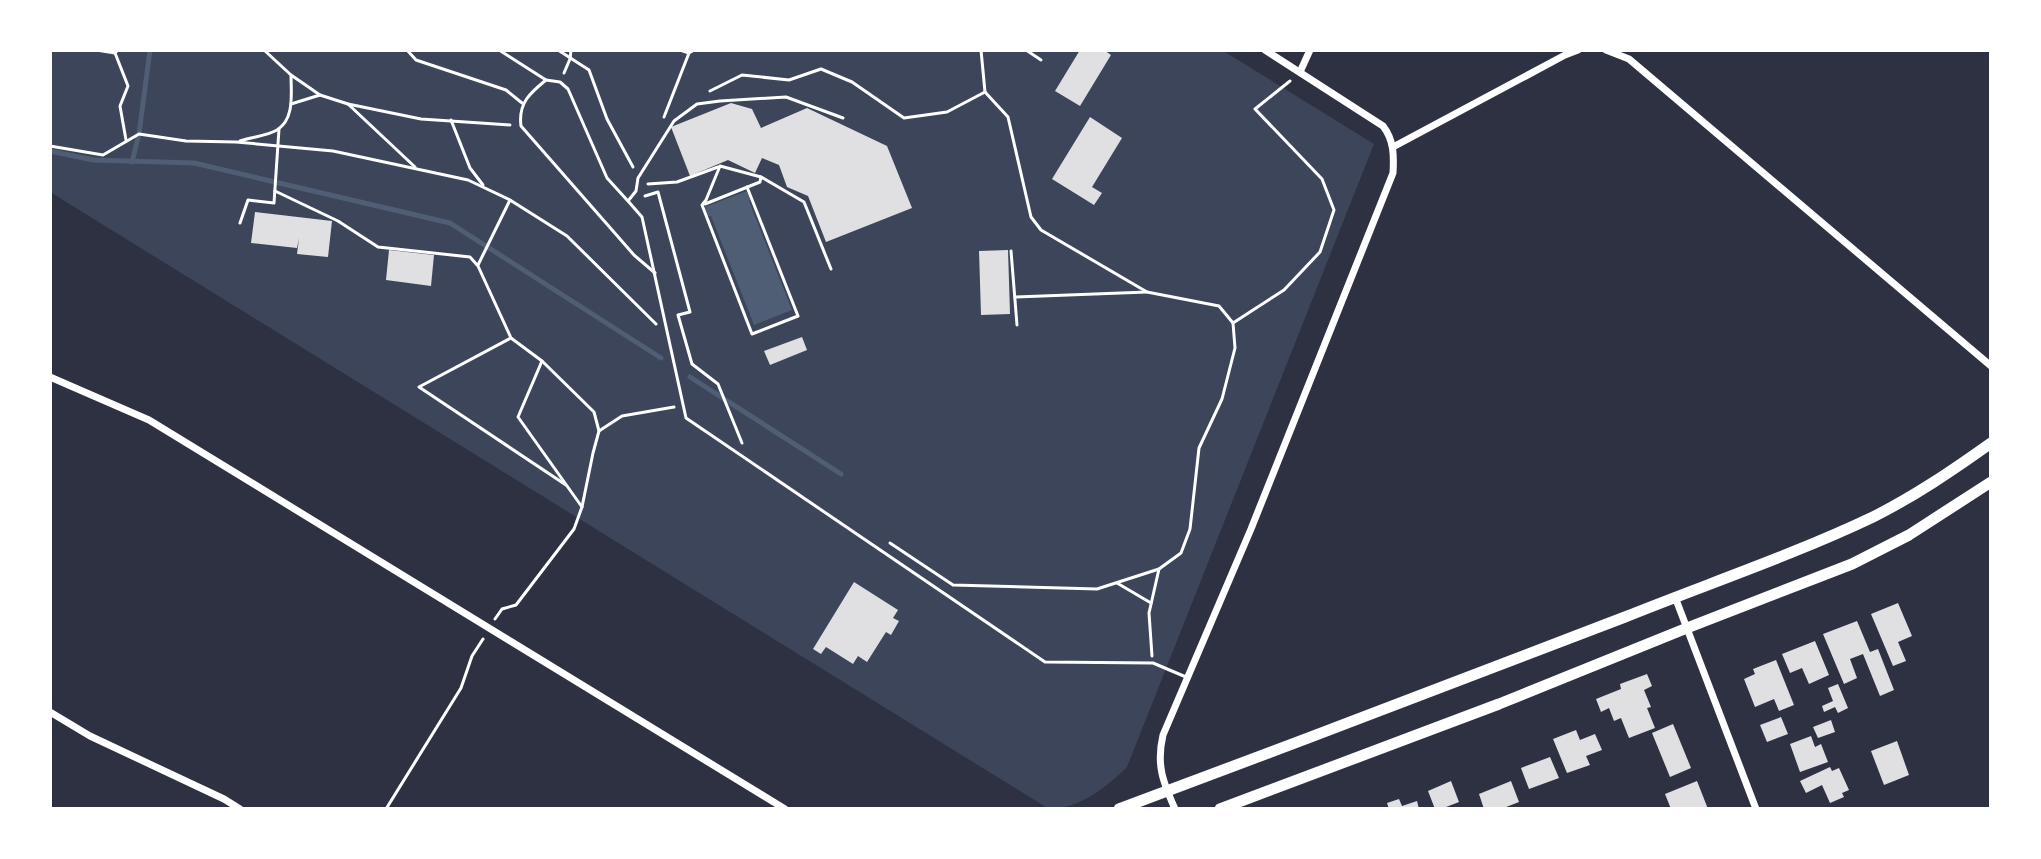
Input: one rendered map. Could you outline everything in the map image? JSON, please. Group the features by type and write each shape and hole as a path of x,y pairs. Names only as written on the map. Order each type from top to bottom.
{"highway":[{"path":"1119,809 1476,675 1812,543 1873,517 1936,481 1991,443"},
{"path":"1220,809 1499,704 1852,564 1909,535 1991,482"}],"street":[{"path":"1175,809 1161,776 1159,758 1163,735 1251,529 1393,173 1393,147 1389,133 1374,119 1265,50"},
{"path":"1300,72 1310,50"},
{"path":"1393,147 1578,50"},
{"path":"1606,50 1629,59 1991,366"},
{"path":"50,377 149,420 785,809"},
{"path":"1675,597 1756,809"},
{"path":"50,712 90,736 240,809"}],"lane":[{"path":"407,50 416,60 506,90 522,103"},
{"path":"499,50 546,80 560,82 568,89 607,178 642,217 686,418 1045,662 1153,663 1187,678"},
{"path":"546,80 522,103 519,115 521,126 634,255 655,273"},
{"path":"628,201 636,191 638,178 674,121 697,104 786,97 843,118"}],"path":[{"path":"96,50 116,51 128,86 120,106 126,141"},
{"path":"264,50 291,75 320,95 348,104 421,119 521,126"},
{"path":"558,50 589,70 607,119 641,184 644,196 658,192 690,312 678,315 692,364 718,384 742,443"},
{"path":"560,82 571,50"},
{"path":"680,50 689,53"},
{"path":"662,120 689,53 694,50"},
{"path":"981,50 985,92 1008,117 1031,217 1041,230 1147,292"},
{"path":"1026,50 1041,60"},
{"path":"1233,323 1284,290 1320,252 1334,210 1322,179 1255,109 1300,72"},
{"path":"236,142 279,129 287,119 291,104 291,75"},
{"path":"291,104 320,95"},
{"path":"348,104 417,169"},
{"path":"451,120 470,168 485,187"},
{"path":"240,223 248,200 274,203 279,129"},
{"path":"50,146 103,155 139,134 186,141 333,151 468,180 510,200 567,236 659,328 666,326"},
{"path":"641,184 677,182 720,166 761,177 804,202 831,269"},
{"path":"702,205 720,166"},
{"path":"702,205 760,182 761,177"},
{"path":"702,205 752,334 798,316 747,187"},
{"path":"275,191 338,221 378,247 470,257 478,264 511,338 542,361 594,412 599,431 574,529 516,605 502,609 472,656 461,688 386,809"},
{"path":"478,264 510,200"},
{"path":"1011,251 1017,325"},
{"path":"887,541 953,585 1097,589 1159,569 1181,553 1190,529 1199,448 1222,399 1235,348 1233,323 1219,306 1147,292 1015,297"},
{"path":"511,338 419,387 566,485"},
{"path":"542,361 518,417 582,507"},
{"path":"599,431 622,416 684,405"},
{"path":"1153,663 1149,613 1159,569"},
{"path":"1117,583 1151,603"}],"shaded area":[{"path":"50,50 1222,50 1374,144 1127,767 1082,801 1049,809 50,192"},
{"path":"747,191 792,310 754,325 705,207"}],"building":[{"path":"1080,50 1104,50 1111,55 1080,106 1055,91"},
{"path":"731,103 752,109 761,128 807,108 887,146 912,208 826,242 808,196 787,187 779,165 762,158 755,173 728,160 690,176 671,127"},
{"path":"1090,117 1122,138 1092,187 1102,193 1094,205 1052,179"},
{"path":"255,212 332,221 328,257 297,254 299,238 297,248 251,243"},
{"path":"389,250 434,255 431,286 386,280"},
{"path":"1008,250 1010,314 981,315 979,251"},
{"path":"802,337 807,350 770,365 764,351"},
{"path":"854,582 898,610 893,618 899,621 891,635 886,632 867,662 858,656 853,664 826,647 821,654 813,649"},
{"path":"1898,603 1912,636 1898,642 1906,661 1893,666 1871,614"},
{"path":"1857,621 1870,652 1878,649 1894,690 1880,696 1863,654 1850,659 1857,678 1844,684 1823,634"},
{"path":"1815,641 1829,675 1809,684 1802,668 1790,673 1782,654"},
{"path":"1776,660 1794,705 1779,711 1774,699 1755,707 1744,679 1755,674 1753,669"},
{"path":"1647,674 1652,686 1644,690 1655,728 1629,738 1621,718 1614,721 1609,708 1601,712 1596,699 1621,689 1620,684"},
{"path":"1838,684 1848,708 1838,713 1835,707 1824,712 1822,706 1833,701 1828,688"},
{"path":"1781,717 1788,734 1767,742 1760,725"},
{"path":"1831,720 1835,732 1818,738 1813,727"},
{"path":"1673,724 1691,768 1670,777 1652,733"},
{"path":"1576,730 1580,740 1595,734 1602,750 1586,756 1590,765 1567,773 1553,739"},
{"path":"1811,736 1815,747 1821,744 1828,762 1800,772 1790,744"},
{"path":"1897,741 1909,775 1884,785 1871,751"},
{"path":"1550,757 1559,778 1529,789 1521,768"},
{"path":"1830,767 1832,771 1839,768 1849,790 1842,793 1844,797 1830,803 1822,785 1806,793 1800,781"},
{"path":"1451,781 1459,802 1435,809 1428,791"},
{"path":"1511,781 1519,802 1501,809 1484,809 1479,794"},
{"path":"1697,781 1708,809 1671,809 1665,794"},
{"path":"1399,799 1402,806 1417,801 1419,809 1389,809 1387,803"}],"waterway":[{"path":"132,162 139,134 150,50"},
{"path":"50,151 93,160 194,163 450,223 661,358"},
{"path":"690,377 841,474"}]}
